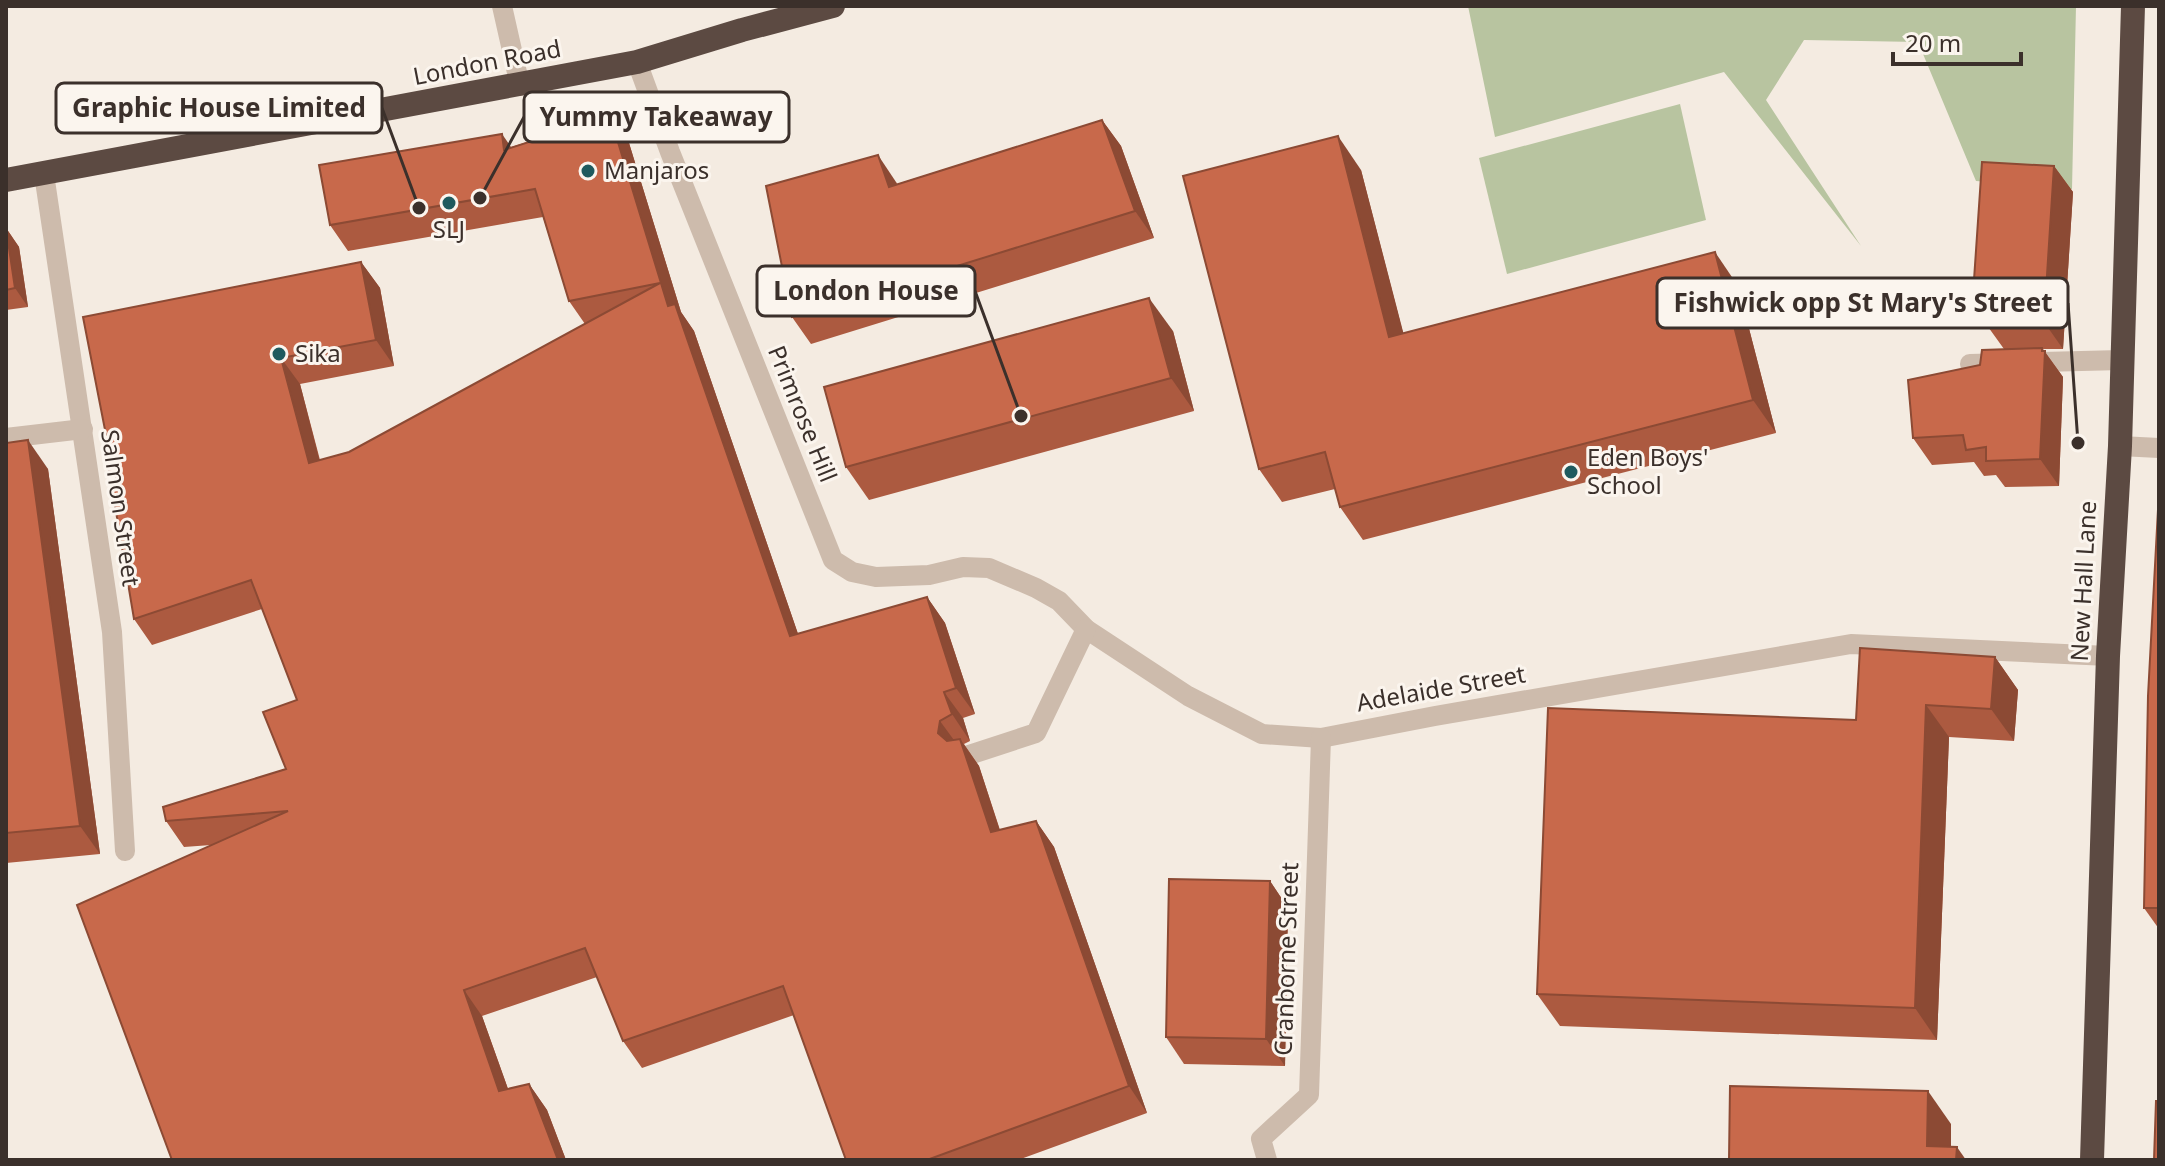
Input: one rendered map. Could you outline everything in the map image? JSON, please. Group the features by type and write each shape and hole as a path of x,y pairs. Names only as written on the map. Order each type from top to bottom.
{"highway":[{"name":"London Road","path":"6,180 637,62 757,25 833,6"},
{"name":"New Hall Lane","path":"2092,1160 2108,656 2120,446 2133,6"}],"street":[{"path":"502,6 520,86"},
{"name":"Primrose Hill","path":"637,62 833,560"},
{"name":"Salmon Street","path":"44,174 112,632 125,851"},
{"path":"1970,364 2121,360"},
{"path":"6,438 83,429"},
{"path":"2120,446 2159,448"},
{"name":"Adelaide Street","path":"833,560 852,572 876,577 929,575 963,567 989,568 1059,601 1086,629 1188,696 1262,734 1321,738 1851,644 2108,656"},
{"path":"969,755 1036,733 1086,629"},
{"name":"Cranborne Street","path":"1267,1160 1261,1139 1309,1095 1321,738"}],"green space":[{"path":"1468,6 2076,6 2072,189 1976,181 1918,42 1804,40 1766,100 1861,246 1724,72 1495,137"},
{"path":"1680,104 1706,220 1507,274 1479,158"}],"building":[{"path":"610,116 668,306 675,304 790,636 927,597 956,688 944,692 952,714 940,721 938,733 947,741 960,739 991,832 1036,821 1129,1086 927,1160 846,1160 783,986 623,1041 585,948 464,990 499,1091 529,1084 558,1160 172,1160 77,905 288,811 166,821 163,807 286,769 263,712 297,700 251,580 134,619 104,440 107,440 83,317 361,262 376,340 281,358 309,463 349,452 660,283 569,301 535,189 330,225 319,165 502,134 504,150"},
{"path":"1102,120 1135,211 792,317 766,186 878,155 889,187"},
{"path":"1338,136 1389,337 1715,252 1753,400 1340,507 1325,452 1259,469 1183,176"},
{"path":"1982,162 2054,166 2044,322 1986,324 1993,283 1974,280"},
{"path":"6,228 15,288 6,290"},
{"path":"1149,298 1171,378 846,467 824,387"},
{"path":"2042,348 2045,351 2040,459 1986,461 1986,447 1966,450 1963,435 1913,438 1908,380 1980,365 1982,350"},
{"path":"28,440 80,826 6,833 6,443"},
{"path":"2159,491 2159,908 2144,908 2148,696"},
{"path":"1860,648 1995,657 1991,709 1926,705 1915,1008 1537,994 1548,708 1856,720"},
{"path":"1169,879 1270,881 1266,1039 1166,1037"},
{"path":"1730,1086 1928,1091 1927,1146 1957,1147 1956,1160 1729,1160"},
{"path":"2156,1101 2159,1101 2159,1160 2154,1160"}],"place":[{"name":"Manjaros","path":"588,171"},
{"name":"Yummy Takeaway","path":"480,198"},
{"name":"SLJ","path":"449,203"},
{"name":"Graphic House Limited","path":"419,208"},
{"name":"Sika","path":"279,354"},
{"name":"London House","path":"1021,416"},
{"name":"Fishwick opp St Mary's Street","path":"2078,443"},
{"name":"Eden Boys' School","path":"1571,472"}]}
